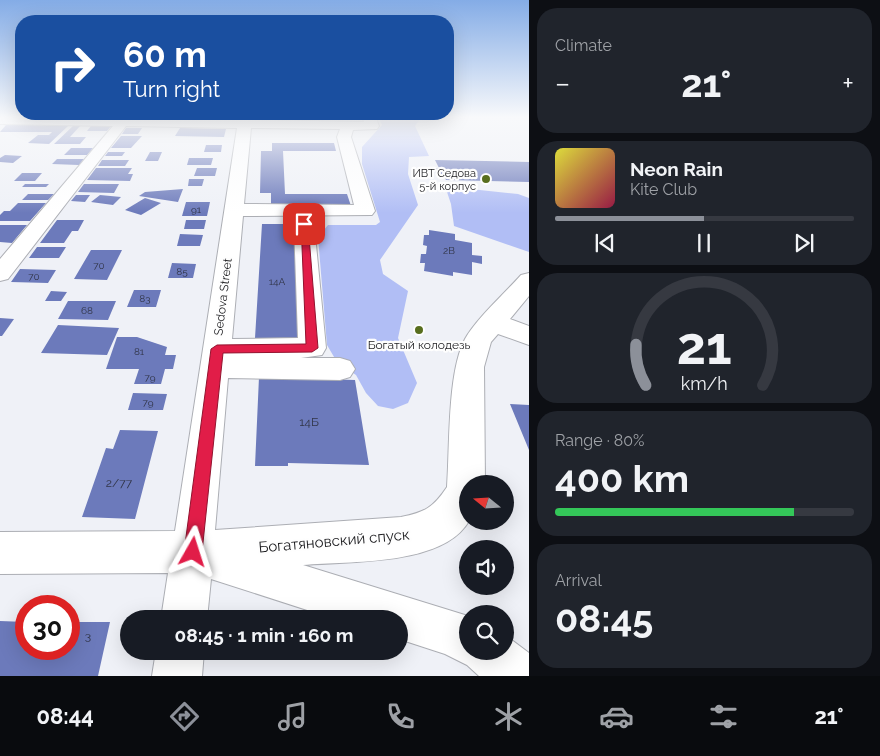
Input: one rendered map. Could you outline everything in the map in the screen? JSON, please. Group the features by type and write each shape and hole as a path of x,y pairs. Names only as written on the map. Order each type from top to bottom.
{"street":[{"path":"0,274 100,150"},
{"name":"Sedova Street","path":"185,610 241,150"},
{"path":"234,210 365,211 350,150"},
{"path":"216,358 312,348 304,224"},
{"name":"Богатяновский спуск","path":"0,553 193,552 401,537 428,531 450,516 466,492 469,367 478,340 529,280"},
{"path":"492,322 529,336"},
{"path":"216,358 340,369"},
{"name":"Богатяновский спуск","path":"193,552 459,636"},
{"path":"177,676 179,660"},
{"path":"498,660 518,676"}],"shaded area":[{"path":"362,150 426,150 429,156 409,157 408,174 418,205 380,260 383,274 408,291 398,338 417,383 408,403 393,409 378,406 366,393 356,375 337,362 327,345 318,237 328,225 376,225 380,222 362,164"},
{"path":"461,188 518,194 529,198 529,252 454,226 451,204 446,189"}],"building":[{"path":"69,150 92,150 87,155 64,155"},
{"path":"205,150 221,150 221,152 204,152"},
{"path":"336,150 283,151 285,194 347,194 351,206 271,205 271,193 260,193 261,151"},
{"path":"108,152 125,152 122,156 105,156"},
{"path":"150,152 162,152 158,161 145,161"},
{"path":"5,155 22,156 13,163 0,162 0,158"},
{"path":"189,158 213,158 211,165 187,165"},
{"path":"57,159 84,159 79,165 52,164"},
{"path":"102,160 129,160 125,166 98,166"},
{"path":"435,160 529,162 529,182 446,180 444,176 438,176 433,168 439,168"},
{"path":"96,168 132,168 128,174 133,174 130,181 87,180"},
{"path":"197,168 217,168 215,176 194,176"},
{"path":"22,173 42,173 35,181 14,181"},
{"path":"189,179 204,179 202,186 188,186"},
{"path":"25,184 49,184 46,187 22,187"},
{"path":"84,184 119,184 114,193 78,192"},
{"path":"183,189 178,202 139,196 145,192"},
{"path":"28,194 54,194 48,200 22,200"},
{"path":"76,195 90,195 85,202 71,201"},
{"path":"100,195 121,197 113,205 91,202"},
{"path":"145,198 161,203 141,215 125,210"},
{"path":"186,202 210,202 207,216 182,216"},
{"path":"18,203 46,203 30,221 0,221 0,215 4,211 10,211"},
{"path":"57,220 84,220 78,231 72,231 64,243 40,243"},
{"path":"186,220 206,220 204,229 184,229"},
{"path":"262,224 294,224 299,339 255,338"},
{"path":"0,225 27,225 12,243 0,242"},
{"path":"429,230 455,234 455,240 472,243 472,255 482,256 482,264 472,262 472,275 453,272 453,276 424,271 425,263 420,263 421,254 426,254 427,246 423,245 424,235 429,235"},
{"path":"180,234 203,235 200,246 177,246"},
{"path":"37,247 66,247 59,258 29,258"},
{"path":"91,250 122,250 107,280 74,279"},
{"path":"172,263 196,264 193,278 168,278"},
{"path":"20,269 56,270 48,283 11,282"},
{"path":"134,290 161,290 156,307 127,307"},
{"path":"51,291 67,292 61,301 45,301"},
{"path":"68,301 116,301 108,320 58,319"},
{"path":"0,318 14,319 2,336 0,336"},
{"path":"58,325 119,328 107,355 41,353"},
{"path":"117,337 137,337 167,347 165,355 176,355 173,369 165,369 161,384 134,384 139,369 106,369"},
{"path":"259,377 355,380 369,465 288,463 288,466 255,466"},
{"path":"133,393 167,394 163,410 128,410"},
{"path":"510,404 529,405 529,450"},
{"path":"120,430 158,431 135,519 82,517 106,448 113,449"},
{"path":"0,621 15,622 15,660 80,660 80,622 110,622 98,676 0,676"}],"place":[{"name":"ИВТ Седова 5-й корпус","path":"486,179"},
{"name":"Богатый колодезь","path":"419,330"}],"route":[{"path":"193,552 217,349 312,348 304,224"}]}
